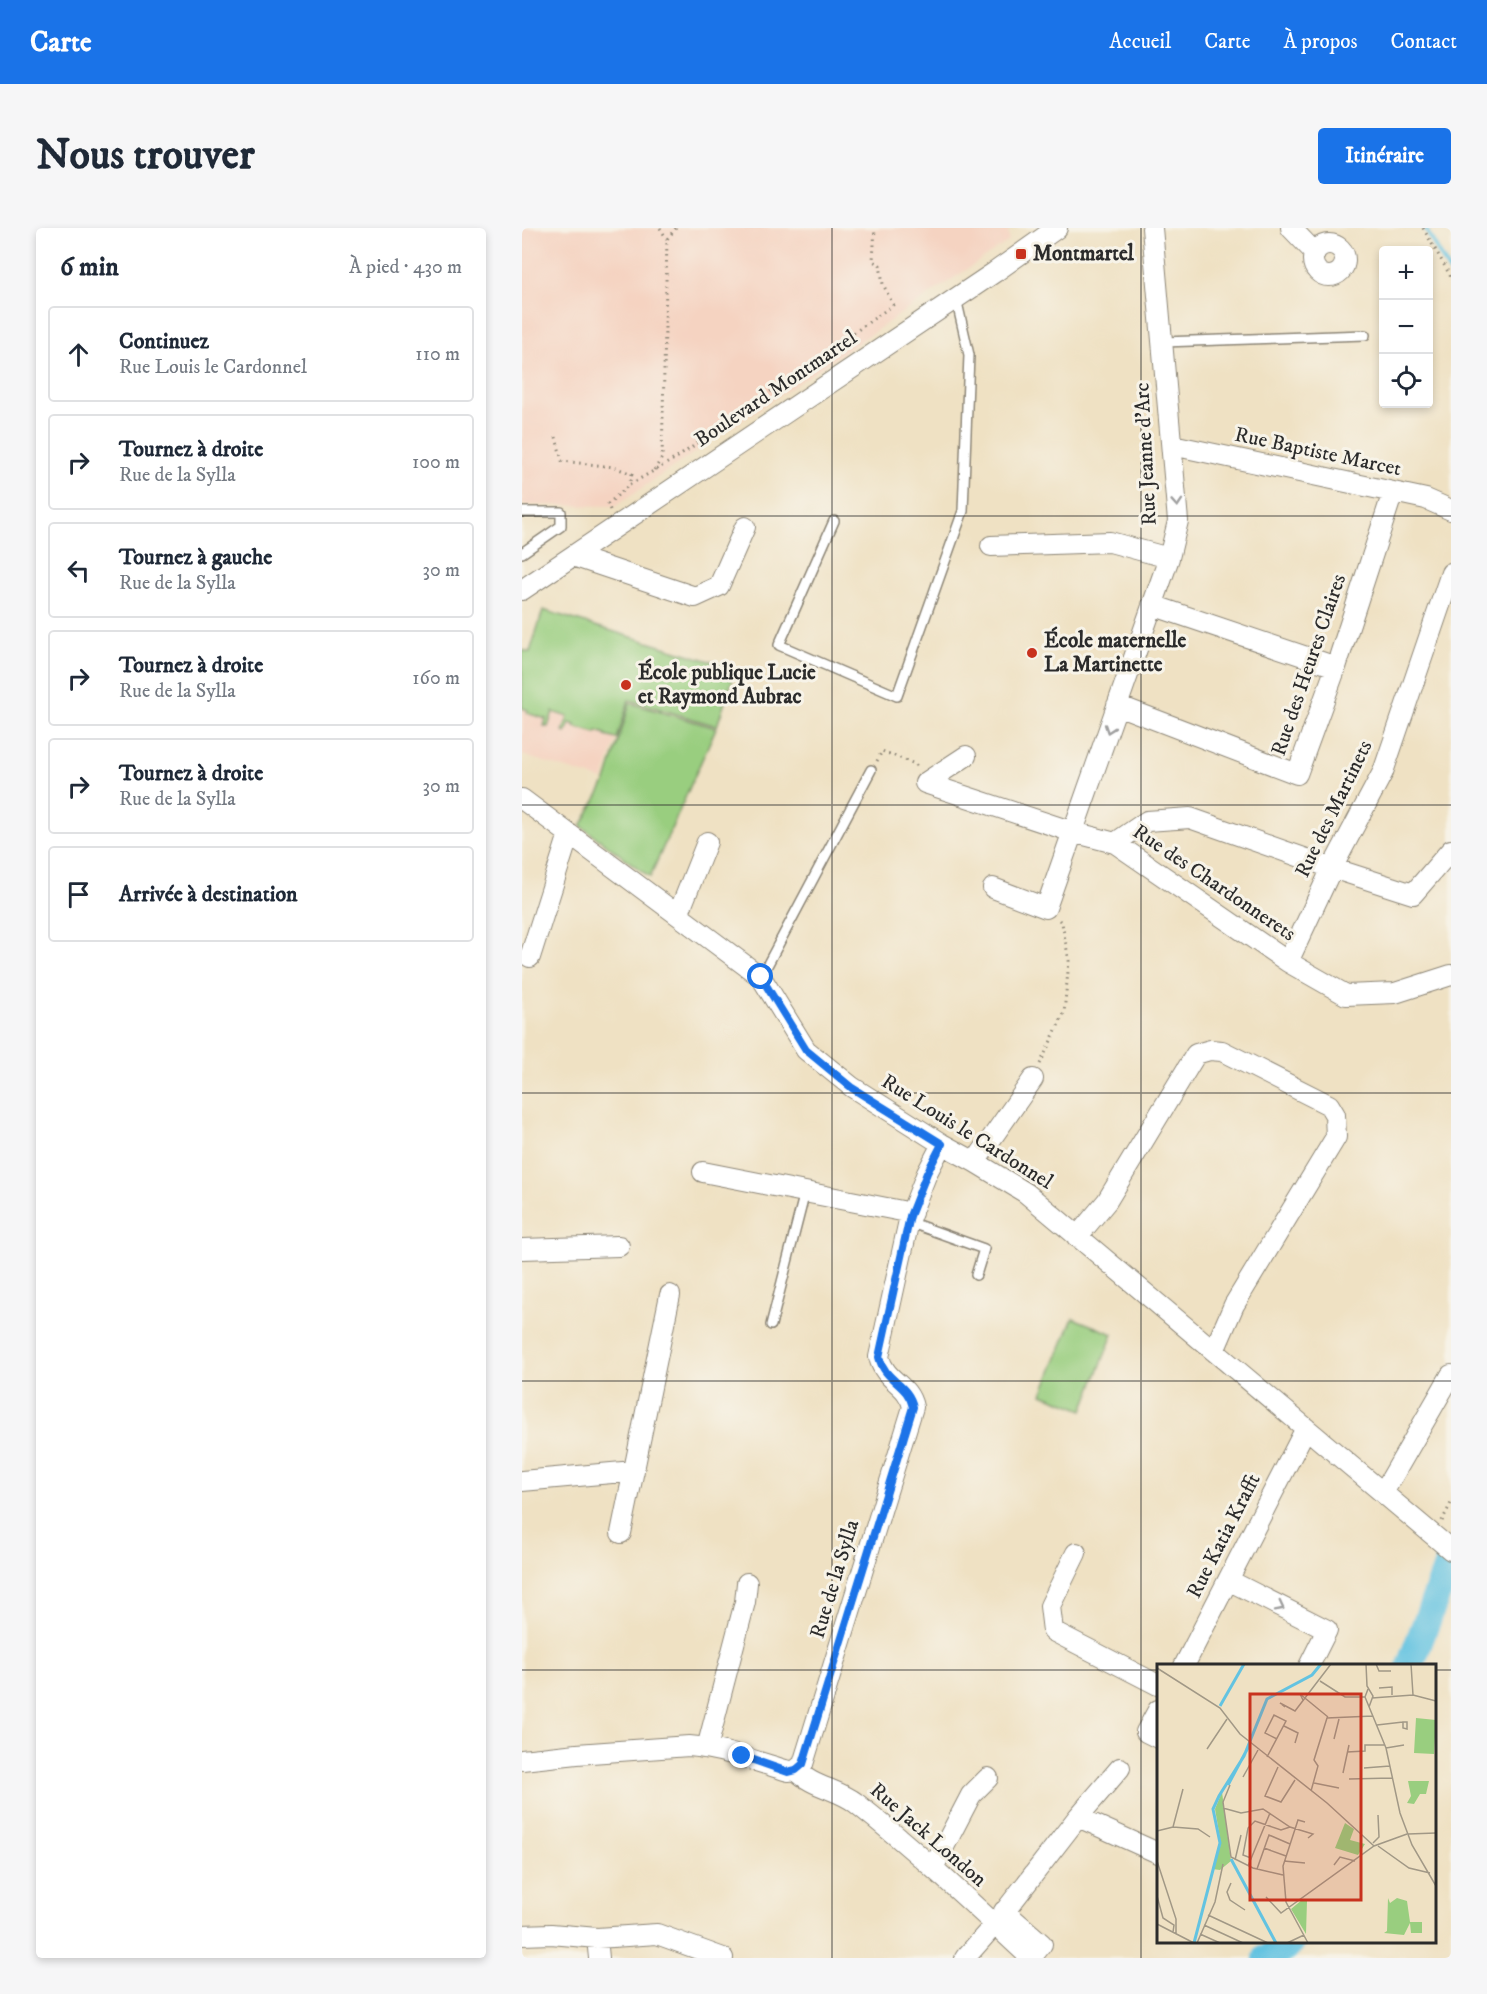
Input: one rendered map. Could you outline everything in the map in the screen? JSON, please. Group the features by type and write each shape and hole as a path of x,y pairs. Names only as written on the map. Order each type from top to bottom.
{"street":[{"name":"Boulevard Montmartel","path":"522,590 801,395 956,298 1057,228"},
{"name":"Rue Jeanne d'Arc","path":"1046,908 1152,605 1178,521 1152,228"},
{"path":"1291,228 1315,253"},
{"name":"Rue Baptiste Marcet","path":"1172,445 1393,492 1426,500 1451,510"},
{"name":"Rue des Heures Claires","path":"1117,705 1297,774 1336,667 1393,492"},
{"path":"573,556 695,597 719,586 745,527"},
{"path":"991,546 1110,542 1168,558"},
{"name":"Rue des Martinets","path":"1288,962 1332,868 1383,772 1449,584"},
{"path":"1152,605 1336,667"},
{"path":"925,783 966,756"},
{"name":"Rue des Chardonnerets","path":"925,783 1073,832 1115,843 1288,962 1346,995 1395,993 1451,975"},
{"name":"Rue Louis le Cardonnel","path":"522,800 761,977 806,1050 852,1088 1026,1193 1445,1544"},
{"path":"1115,843 1147,821 1190,818 1413,894 1451,850"},
{"path":"530,957 569,834"},
{"path":"678,915 707,842"},
{"path":"993,888 1046,908"},
{"path":"1077,1237 1107,1202 1196,1054 1210,1050 1222,1051 1329,1105 1335,1114 1336,1137 1234,1305 1214,1351"},
{"path":"975,1162 1033,1079"},
{"name":"Rue de la Sylla","path":"796,1770 803,1764 913,1407 911,1396 882,1369 879,1357 910,1217 927,1173 942,1144"},
{"path":"703,1172 805,1192 910,1217"},
{"path":"522,1249 619,1246"},
{"path":"621,1533 670,1295"},
{"path":"1383,1493 1451,1375"},
{"name":"Rue Katia Krafft","path":"1185,1664 1306,1428"},
{"path":"522,1481 634,1471"},
{"path":"1077,1553 1050,1606 1053,1631 1157,1684"},
{"path":"1228,1580 1327,1630 1310,1664"},
{"path":"707,1748 745,1602 747,1583"},
{"path":"1152,1735 1157,1714"},
{"path":"522,1760 660,1747 707,1748 742,1756 788,1772 796,1770"},
{"path":"965,1958 1078,1816 1120,1768"},
{"name":"Rue Jack London","path":"796,1770 803,1778 853,1800 933,1868 999,1918 1031,1958"},
{"path":"933,1868 971,1795 988,1778"},
{"path":"1078,1816 1157,1853"},
{"path":"522,1935 551,1934 598,1948 657,1934 723,1958"}],"lane":[{"path":"834,520 779,645 897,696 963,511 969,355 956,298"},
{"path":"1163,342 1365,335"},
{"path":"522,512 561,512 561,526 522,553"},
{"path":"761,977 871,770"},
{"path":"771,1325 805,1192"},
{"path":"910,1217 984,1249 976,1275"}],"path":[{"path":"660,228 668,239"},
{"path":"653,471 663,458 668,239 676,228"},
{"path":"611,517 608,504 628,485 678,457 892,305 883,284 880,265 873,261 875,228"},
{"path":"1422,228 1451,277"},
{"path":"556,438 562,461 614,467 632,474 628,485"},
{"path":"882,751 915,764 925,783"},
{"path":"1033,1079 1064,1013 1069,961 1062,923 1046,908"}],"shaded area":[{"path":"522,228 1008,228 1009,241 615,506 522,505"},
{"name":"École publique Lucie et Raymond Aubrac","path":"543,610 717,726 629,700 603,780 522,755 522,650 530,652"}],"green space":[{"name":"École publique Lucie et Raymond Aubrac","path":"543,610 736,669 717,726 629,700 617,739 597,731 596,733 574,727 575,725 570,723 566,733 563,732 568,717 553,712 548,727 544,726 546,719 527,713 528,710 522,708 522,650 530,652"},
{"path":"630,703 716,728 650,877 581,826 606,781"},
{"path":"1073,1318 1113,1334 1083,1410 1042,1394"}],"waterway":[{"path":"1425,228 1451,274"},
{"path":"1411,1664 1451,1556"},
{"path":"1267,1958 1290,1943"}],"place":[{"name":"Montmartel","path":"1021,254"},
{"name":"École maternelle La Martinette","path":"1032,653"},
{"name":"École publique Lucie et Raymond Aubrac","path":"626,685"}],"route":[{"path":"742,1756 788,1772 796,1770 803,1764 913,1407 911,1396 882,1369 879,1357 910,1216 927,1173 942,1144 852,1088 806,1050 761,977"}]}
